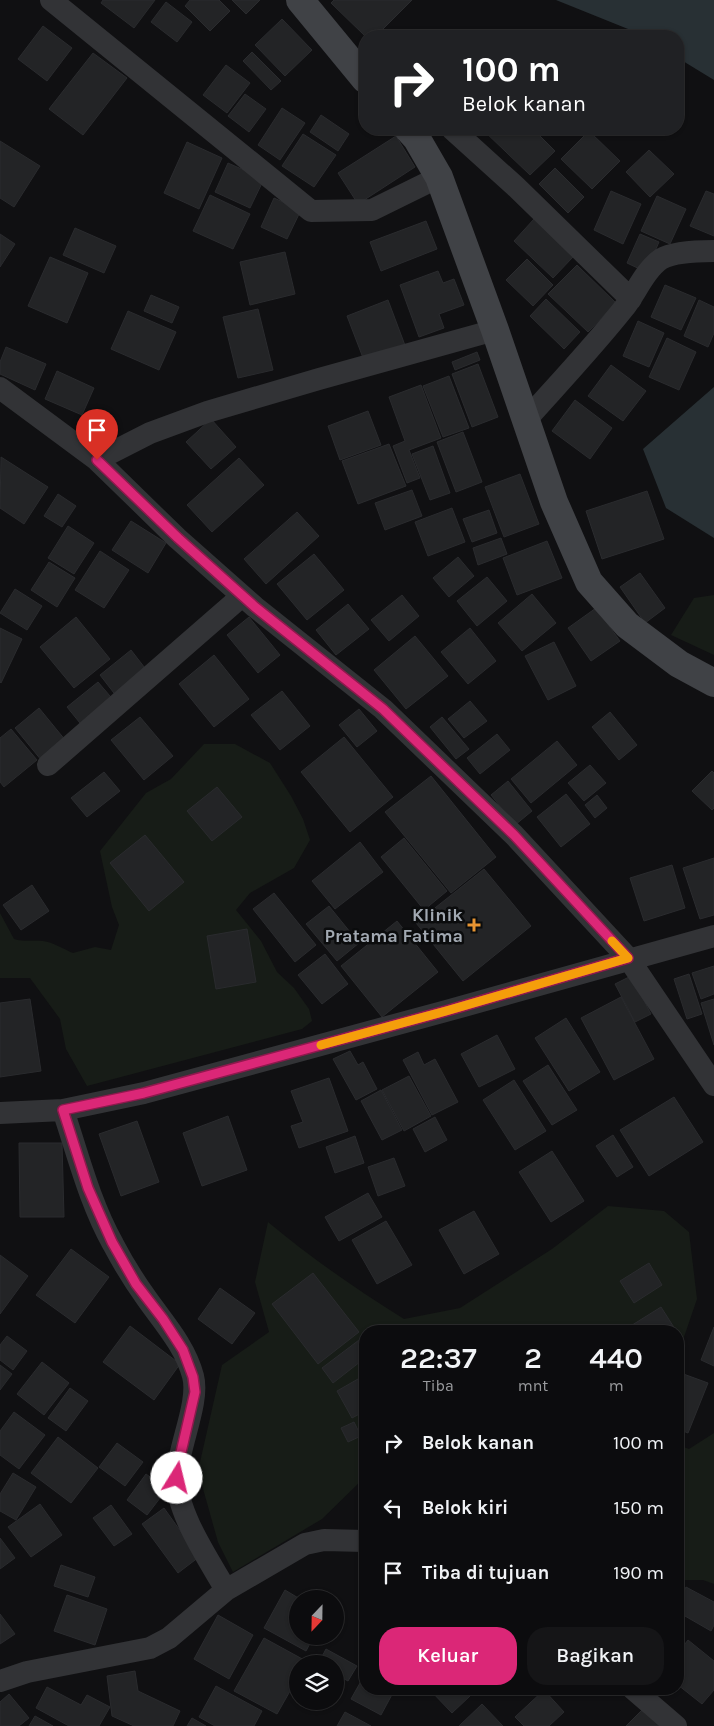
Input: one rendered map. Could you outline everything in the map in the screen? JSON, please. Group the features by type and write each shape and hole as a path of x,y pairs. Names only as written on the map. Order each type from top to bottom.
{"main road":[{"path":"300,0 359,68"},
{"path":"413,135 439,177 495,330 554,502 589,582 627,624 679,664 714,683"}],"street":[{"path":"50,0 311,211 372,210 439,177"},
{"path":"459,135 515,186 631,299"},
{"path":"526,420 610,326 650,270 661,260 682,254 714,250"},
{"path":"97,460 150,433 207,412 495,330"},
{"path":"0,388 97,460 242,596 383,709 514,835 628,958 714,1085"},
{"path":"48,765 242,596"},
{"path":"0,1113 63,1110 144,1093 446,1011 628,958 714,936"},
{"path":"63,1110 88,1188 112,1242 136,1284 163,1319 183,1350 193,1377 195,1392 179,1461 178,1490 191,1527 226,1590"},
{"path":"0,1681 27,1672 150,1648 169,1638 226,1590 305,1544 324,1540 359,1541"},
{"path":"639,1695 676,1726"}],"shaded area":[{"path":"556,0 714,0 714,80 684,62 684,30 631,30"},
{"path":"714,387 714,538 666,508 643,449"},
{"path":"714,595 714,655 671,635 694,598"},
{"path":"204,744 235,744 270,763 303,819 310,840 294,868 250,893 236,910 261,941 277,972 294,988 309,1009 312,1021 302,1029 87,1086 66,1049 60,1019 30,978 0,978 0,913 14,939 47,942 73,953 95,947 111,950 119,925 112,907 100,851 146,793 171,779"},
{"path":"608,1206 664,1211 689,1232 697,1299 684,1337 684,1325 359,1325 359,1483 322,1519 233,1572 218,1542 198,1471 222,1365 269,1332 255,1282 268,1222 334,1273 404,1319 460,1308 552,1249"},
{"path":"714,1433 714,1584 703,1580 684,1580 684,1447 689,1449"}],"building":[{"path":"103,0 155,0 134,28 101,3"},
{"path":"190,0 219,0 230,11 210,31 185,6"},
{"path":"232,0 260,0 246,14"},
{"path":"334,0 412,0 382,30 359,30 331,3"},
{"path":"166,2 192,22 177,42 151,22"},
{"path":"282,19 312,50 285,76 255,45"},
{"path":"43,26 72,48 47,81 18,59"},
{"path":"252,52 281,81 271,90 243,61"},
{"path":"93,53 127,78 83,135 49,109"},
{"path":"226,65 250,83 227,113 203,95"},
{"path":"245,94 266,109 249,132 228,116"},
{"path":"282,108 305,123 280,160 258,145"},
{"path":"321,115 349,134 338,151 310,132"},
{"path":"303,134 336,155 314,187 282,166"},
{"path":"488,135 539,135 555,151 530,175"},
{"path":"585,135 593,135 620,161 592,189 561,159"},
{"path":"396,136 415,167 358,204 338,173"},
{"path":"0,141 40,166 14,207 0,198"},
{"path":"187,142 222,158 199,209 164,193"},
{"path":"649,150 674,174 650,197 626,172"},
{"path":"228,163 264,179 250,208 215,192"},
{"path":"555,168 584,197 568,213 539,184"},
{"path":"611,191 641,204 623,244 594,230"},
{"path":"706,191 714,194 714,236 690,226"},
{"path":"210,195 250,214 233,249 193,231"},
{"path":"657,196 686,209 670,244 641,231"},
{"path":"274,198 301,210 287,239 261,227"},
{"path":"534,219 573,257 553,278 514,241"},
{"path":"426,221 437,249 381,271 370,242"},
{"path":"75,228 116,246 104,273 63,255"},
{"path":"0,234 15,244 0,267"},
{"path":"640,234 659,242 646,272 627,263"},
{"path":"285,252 295,294 250,305 240,262"},
{"path":"50,257 88,273 67,323 28,306"},
{"path":"527,259 553,285 533,306 506,280"},
{"path":"577,265 616,303 588,332 548,294"},
{"path":"438,271 443,283 454,279 464,305 439,314 444,328 419,337 400,285"},
{"path":"665,285 696,298 681,330 651,317"},
{"path":"151,295 179,307 172,323 144,311"},
{"path":"546,299 580,332 564,349 530,316"},
{"path":"388,300 406,348 365,363 347,316"},
{"path":"699,300 714,307 714,333 708,347 684,336"},
{"path":"258,309 273,370 238,378 223,317"},
{"path":"128,311 176,332 159,370 111,349"},
{"path":"638,321 664,333 649,367 623,356"},
{"path":"667,338 696,352 679,390 649,377"},
{"path":"6,347 46,364 35,390 0,374 0,362"},
{"path":"477,352 480,360 455,370 452,362"},
{"path":"478,364 498,417 472,427 452,374"},
{"path":"611,365 646,391 623,421 588,396"},
{"path":"57,371 94,388 82,415 45,399"},
{"path":"449,376 469,428 443,437 423,386"},
{"path":"421,385 441,438 409,450 420,478 407,483 393,446 405,441 389,397"},
{"path":"575,400 612,428 590,459 552,431"},
{"path":"368,411 381,445 340,460 328,426"},
{"path":"211,419 236,447 211,469 186,442"},
{"path":"463,432 482,482 456,492 437,442"},
{"path":"389,444 406,486 358,504 342,461"},
{"path":"433,446 450,493 430,500 412,454"},
{"path":"1,457 48,487 24,524 0,508"},
{"path":"239,458 264,485 212,532 187,505"},
{"path":"520,474 539,524 504,537 485,487"},
{"path":"412,490 422,516 385,530 375,503"},
{"path":"647,491 664,539 602,559 586,511"},
{"path":"58,494 76,506 62,527 44,516"},
{"path":"452,508 465,542 428,556 415,522"},
{"path":"489,510 497,533 472,542 463,519"},
{"path":"297,512 319,536 266,584 244,559"},
{"path":"131,521 166,543 148,573 112,550"},
{"path":"68,526 94,543 74,574 48,558"},
{"path":"501,538 507,554 478,565 473,548"},
{"path":"547,541 562,578 517,595 503,558"},
{"path":"100,551 129,570 104,608 75,590"},
{"path":"314,554 344,590 307,620 277,584"},
{"path":"458,557 474,576 449,597 433,578"},
{"path":"49,562 75,578 57,607 31,590"},
{"path":"640,573 665,608 645,623 620,587"},
{"path":"487,577 507,601 477,626 457,601"},
{"path":"15,589 42,606 27,630 0,613"},
{"path":"532,594 556,623 522,651 498,623"},
{"path":"402,595 419,616 389,641 371,620"},
{"path":"348,604 369,629 336,655 316,630"},
{"path":"596,608 620,641 591,661 568,628"},
{"path":"76,617 110,659 74,688 40,647"},
{"path":"249,617 280,655 258,673 227,635"},
{"path":"0,628 22,639 1,683 0,682"},
{"path":"470,628 496,661 468,684 441,652"},
{"path":"415,636 448,676 406,709 374,670"},
{"path":"554,642 576,686 548,700 525,656"},
{"path":"131,650 148,672 117,697 100,675"},
{"path":"214,655 249,699 214,727 179,684"},
{"path":"98,682 116,703 84,728 67,707"},
{"path":"282,691 310,726 280,750 251,715"},
{"path":"470,701 487,721 464,738 448,719"},
{"path":"39,708 66,741 42,761 15,728"},
{"path":"359,709 377,731 357,747 339,725"},
{"path":"610,712 637,745 619,760 592,727"},
{"path":"140,717 173,756 144,780 111,740"},
{"path":"442,717 469,749 456,759 430,727"},
{"path":"11,729 37,760 4,787 0,782 0,738"},
{"path":"497,734 510,750 480,774 467,758"},
{"path":"344,737 393,797 350,832 301,772"},
{"path":"557,741 577,765 531,803 511,779"},
{"path":"590,765 606,783 584,801 568,783"},
{"path":"712,771 714,773 714,808 712,810 692,791"},
{"path":"104,772 120,791 87,817 71,798"},
{"path":"431,776 496,857 451,893 385,812"},
{"path":"508,781 532,811 515,825 491,795"},
{"path":"217,787 242,817 212,841 187,811"},
{"path":"566,794 590,824 561,847 537,817"},
{"path":"597,795 607,808 595,818 585,805"},
{"path":"145,835 184,882 149,911 110,863"},
{"path":"404,838 447,891 424,910 381,857"},
{"path":"360,842 383,872 335,909 312,881"},
{"path":"714,858 714,915 700,919 683,868"},
{"path":"672,865 685,908 644,921 630,878"},
{"name":"Klinik Pratama Fatima","path":"484,869 531,926 463,981 416,923"},
{"path":"32,885 49,911 21,930 3,905"},
{"path":"274,893 316,945 295,962 253,909"},
{"path":"329,906 359,943 337,961 306,924"},
{"path":"397,921 438,972 382,1017 341,966"},
{"path":"247,929 256,982 216,989 207,936"},
{"path":"325,954 348,984 322,1004 298,975"},
{"path":"714,966 714,994 701,999 692,973"},
{"path":"689,974 702,1014 687,1019 674,979"},
{"path":"631,976 651,1014 635,1022 615,984"},
{"path":"621,997 654,1059 614,1080 581,1018"},
{"path":"30,999 41,1071 0,1077 0,1003"},
{"path":"714,999 714,1045 701,1003"},
{"path":"566,1018 600,1072 569,1091 535,1038"},
{"path":"497,1035 515,1069 479,1087 461,1054"},
{"path":"350,1051 358,1065 363,1062 377,1089 356,1100 333,1059"},
{"path":"418,1052 424,1065 435,1059 458,1102 432,1115 403,1060"},
{"path":"548,1065 577,1110 552,1125 523,1081"},
{"path":"409,1076 431,1116 404,1131 382,1090"},
{"path":"329,1078 348,1131 299,1148 291,1126 303,1122 291,1091"},
{"path":"514,1080 546,1131 515,1150 483,1100"},
{"path":"381,1090 402,1130 382,1140 361,1101"},
{"path":"674,1097 703,1142 649,1176 620,1130"},
{"path":"228,1116 247,1170 202,1186 183,1133"},
{"path":"435,1117 447,1140 425,1152 413,1129"},
{"path":"137,1121 159,1182 121,1196 99,1134"},
{"path":"613,1135 633,1167 617,1177 596,1146"},
{"path":"355,1136 364,1163 335,1173 326,1147"},
{"path":"19,1143 62,1143 64,1217 20,1217"},
{"path":"552,1151 584,1201 551,1222 519,1172"},
{"path":"394,1158 405,1186 378,1196 368,1167"},
{"path":"368,1193 382,1217 339,1241 325,1217"},
{"path":"474,1211 499,1254 464,1274 439,1230"},
{"path":"386,1221 412,1265 377,1284 352,1240"},
{"path":"71,1249 109,1277 75,1323 36,1295"},
{"path":"0,1255 28,1276 0,1314"},
{"path":"649,1263 662,1285 634,1303 620,1281"},
{"path":"313,1273 359,1332 318,1364 272,1304"},
{"path":"220,1288 255,1313 232,1344 198,1319"},
{"path":"661,1307 672,1325 632,1325"},
{"path":"130,1326 180,1364 154,1400 103,1362"},
{"path":"714,1327 714,1366 701,1360"},
{"path":"7,1336 27,1351 13,1370 0,1360 0,1345"},
{"path":"359,1340 359,1363 333,1383 322,1368"},
{"path":"42,1362 69,1383 44,1415 17,1394"},
{"path":"0,1365 12,1374 0,1390"},
{"path":"684,1374 708,1383 688,1433 684,1431"},
{"path":"359,1378 359,1414 352,1418 337,1391"},
{"path":"70,1388 88,1401 66,1431 48,1418"},
{"path":"14,1412 45,1435 19,1469 0,1455 0,1431"},
{"path":"354,1422 359,1432 359,1437 348,1442 341,1428"},
{"path":"58,1437 98,1468 71,1503 31,1473"},
{"path":"117,1443 143,1462 125,1486 99,1467"},
{"path":"13,1473 36,1487 16,1520 0,1511 0,1494"},
{"path":"146,1474 167,1489 147,1515 127,1500"},
{"path":"40,1504 62,1535 31,1557 8,1527"},
{"path":"111,1505 132,1534 114,1546 93,1518"},
{"path":"164,1508 199,1557 178,1573 142,1524"},
{"path":"0,1538 15,1558 0,1569"},
{"path":"61,1565 95,1577 88,1597 54,1586"},
{"path":"686,1587 714,1602 714,1625 711,1631 684,1615 684,1591"},
{"path":"285,1590 289,1592 289,1642 264,1628"},
{"path":"67,1595 107,1609 95,1645 54,1631"},
{"path":"0,1614 15,1634 0,1644"},
{"path":"218,1615 253,1635 229,1679 194,1659"},
{"path":"264,1638 295,1655 289,1655 289,1693 277,1714 234,1691"},
{"path":"688,1640 714,1661 714,1690 702,1704 684,1690 684,1645"},
{"path":"295,1645 309,1645 306,1651"},
{"path":"326,1649 337,1655 323,1655"},
{"path":"344,1659 357,1666 348,1681 344,1679"},
{"path":"135,1671 138,1691 180,1711 173,1726 134,1726 112,1716 107,1676"},
{"path":"359,1685 359,1695 392,1695 381,1715 351,1699"},
{"path":"216,1686 262,1711 254,1726 215,1726 199,1717"},
{"path":"47,1687 81,1705 87,1695 110,1707 99,1726 69,1726 36,1708"},
{"path":"9,1694 29,1718 19,1726 0,1726 0,1702"},
{"path":"435,1695 470,1696 452,1713"},
{"path":"539,1695 549,1695 564,1712 549,1726 524,1726 515,1717"},
{"path":"482,1704 503,1726 459,1726"},
{"path":"644,1708 661,1726 626,1726"},
{"path":"345,1712 371,1726 337,1726"},
{"path":"35,1716 53,1726 29,1726"},
{"path":"192,1718 206,1726 187,1726"}],"slow traffic":[{"path":"321,1045 628,958 612,941"}],"place":[{"name":"Klinik Pratama Fatima","path":"474,925"}],"route":[{"path":"97,460 178,538 255,607 383,709 514,835 628,958 446,1011 144,1093 63,1110 88,1188 112,1242 136,1284 163,1319 183,1350 193,1377 195,1392 179,1461 177,1478"}]}
